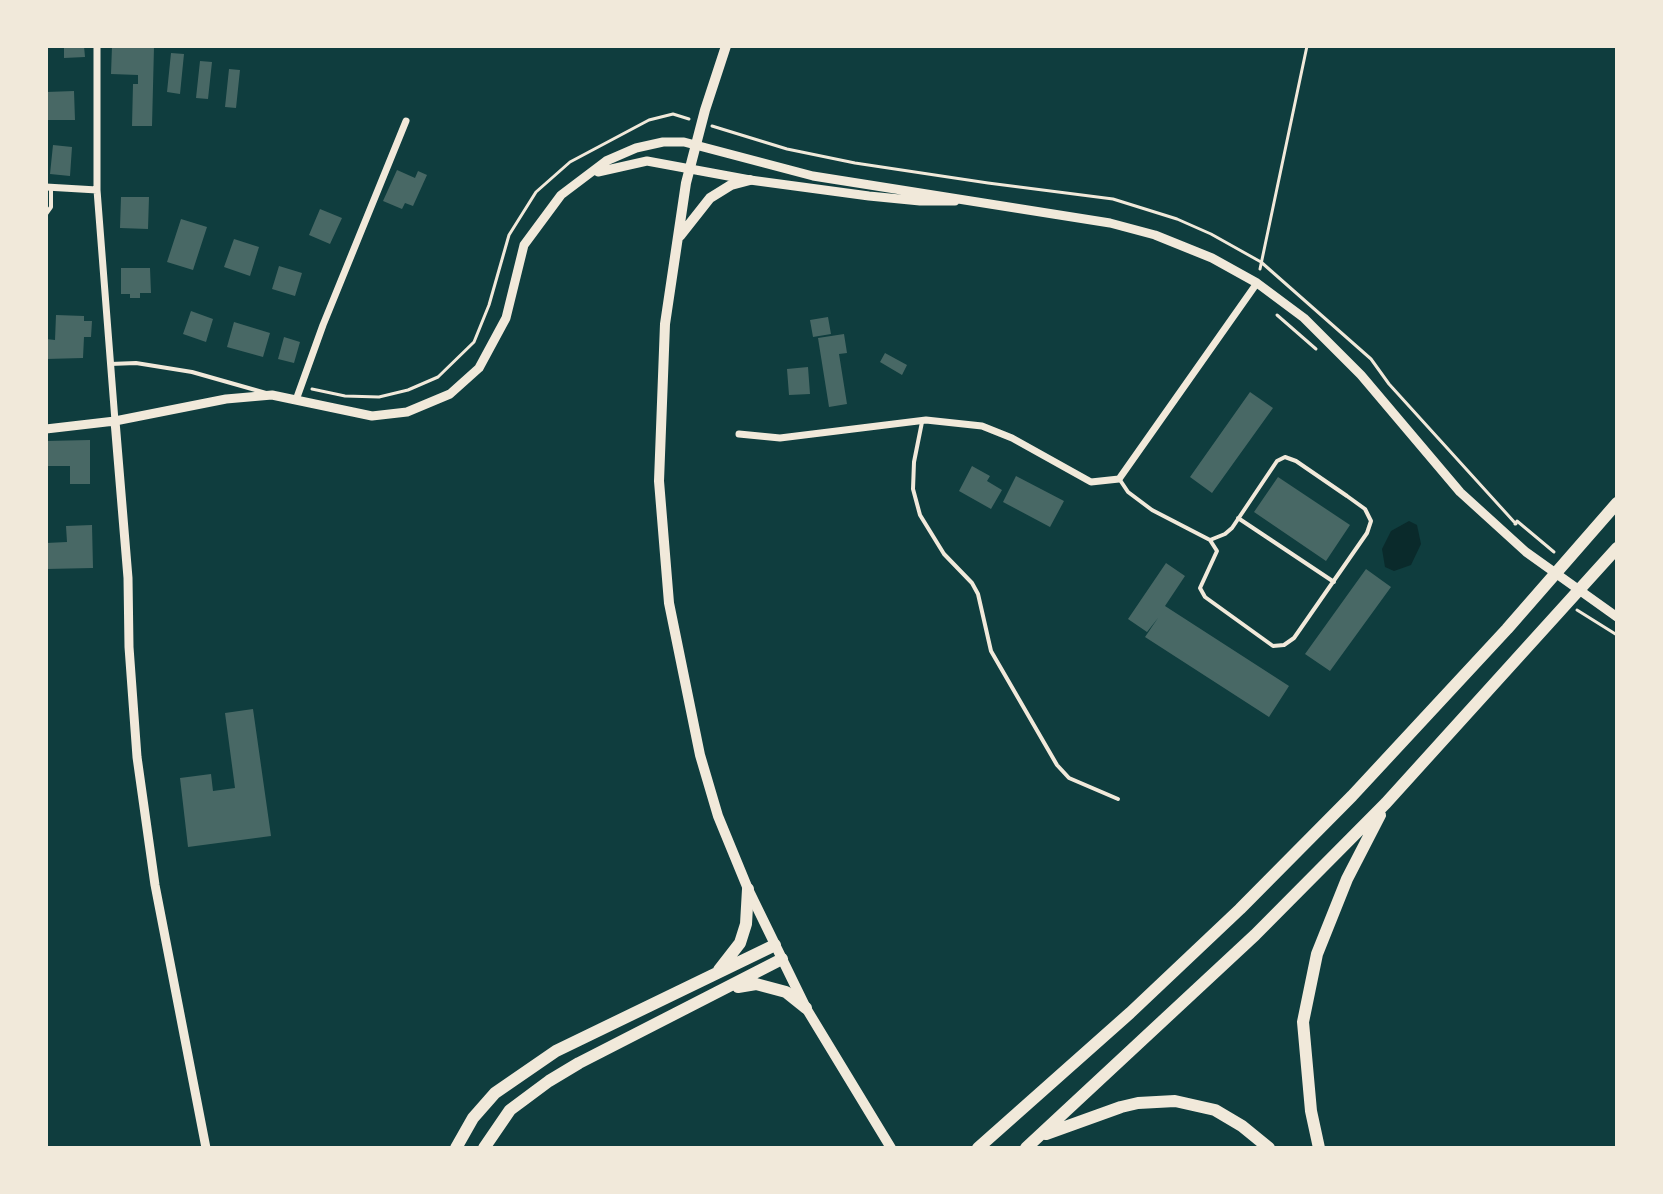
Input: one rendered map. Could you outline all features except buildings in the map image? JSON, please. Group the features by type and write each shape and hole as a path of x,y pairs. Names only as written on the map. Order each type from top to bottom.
{"highway":[{"path":"978,1148 1130,1013 1240,909 1352,796 1507,629 1617,503"},
{"path":"1026,1148 1255,935 1386,803 1617,548"},
{"path":"1319,1148 1311,1111 1303,1022 1317,954 1347,879 1386,803"},
{"path":"711,978 740,943 746,924 748,889"},
{"path":"456,1148 473,1118 495,1093 556,1051 775,945"},
{"path":"484,1148 510,1110 549,1081 782,959"},
{"path":"727,989 756,984 786,992 806,1008"},
{"path":"1040,1136 1121,1107 1175,1101 1215,1110 1242,1126 1269,1148"}],"main road":[{"path":"726,46 690,168 665,324 659,467 662,541 669,603 700,755 718,816 748,889 806,1008 891,1148"},
{"path":"678,238 710,198 731,185 750,180"}],"street":[{"path":"97,46 97,190 128,578 129,647 137,757 155,885 206,1148"},
{"path":"296,400 406,121"},
{"path":"46,429 115,421 226,399 272,395 372,416 407,412 450,394 479,368 506,318 524,245 561,195 606,161 636,148 663,142 696,144 813,176 1110,223 1155,235 1212,258 1257,283 1304,318 1344,356 1460,492 1552,573 1617,617"},
{"path":"584,177 607,168 647,161 750,180 920,201 985,201"},
{"path":"48,188 97,190"},
{"path":"739,434 780,438 922,420 982,426 1012,438 1091,482 1119,479 1257,283"}],"lane":[{"path":"46,214 51,207 48,188"},
{"path":"109,364 136,363 192,372 272,395"},
{"path":"922,420 914,462 913,489 920,515 944,554 972,583 978,594 991,651 1057,765 1069,778 1118,799"},
{"path":"1119,479 1128,492 1152,510 1210,540 1217,551 1200,588 1205,597 1273,646 1284,645 1294,638 1367,533 1371,521 1365,509 1296,461 1285,457 1277,461 1225,534 1210,540"},
{"path":"1238,518 1334,582"}],"path":[{"path":"1257,283 1307,46"},
{"path":"300,387 345,396 379,397 408,390 438,377 474,342 489,305 509,235 536,192 570,162 649,120 673,114 787,149 855,163 1113,199 1177,219 1261,262 1371,359 1420,419 1516,524 1517,521 1544,543"},
{"path":"1275,313 1320,353"},
{"path":"1567,604 1617,635"}],"water":[{"path":"1409,521 1417,525 1421,544 1411,565 1394,571 1385,567 1382,549 1391,531"}]}
